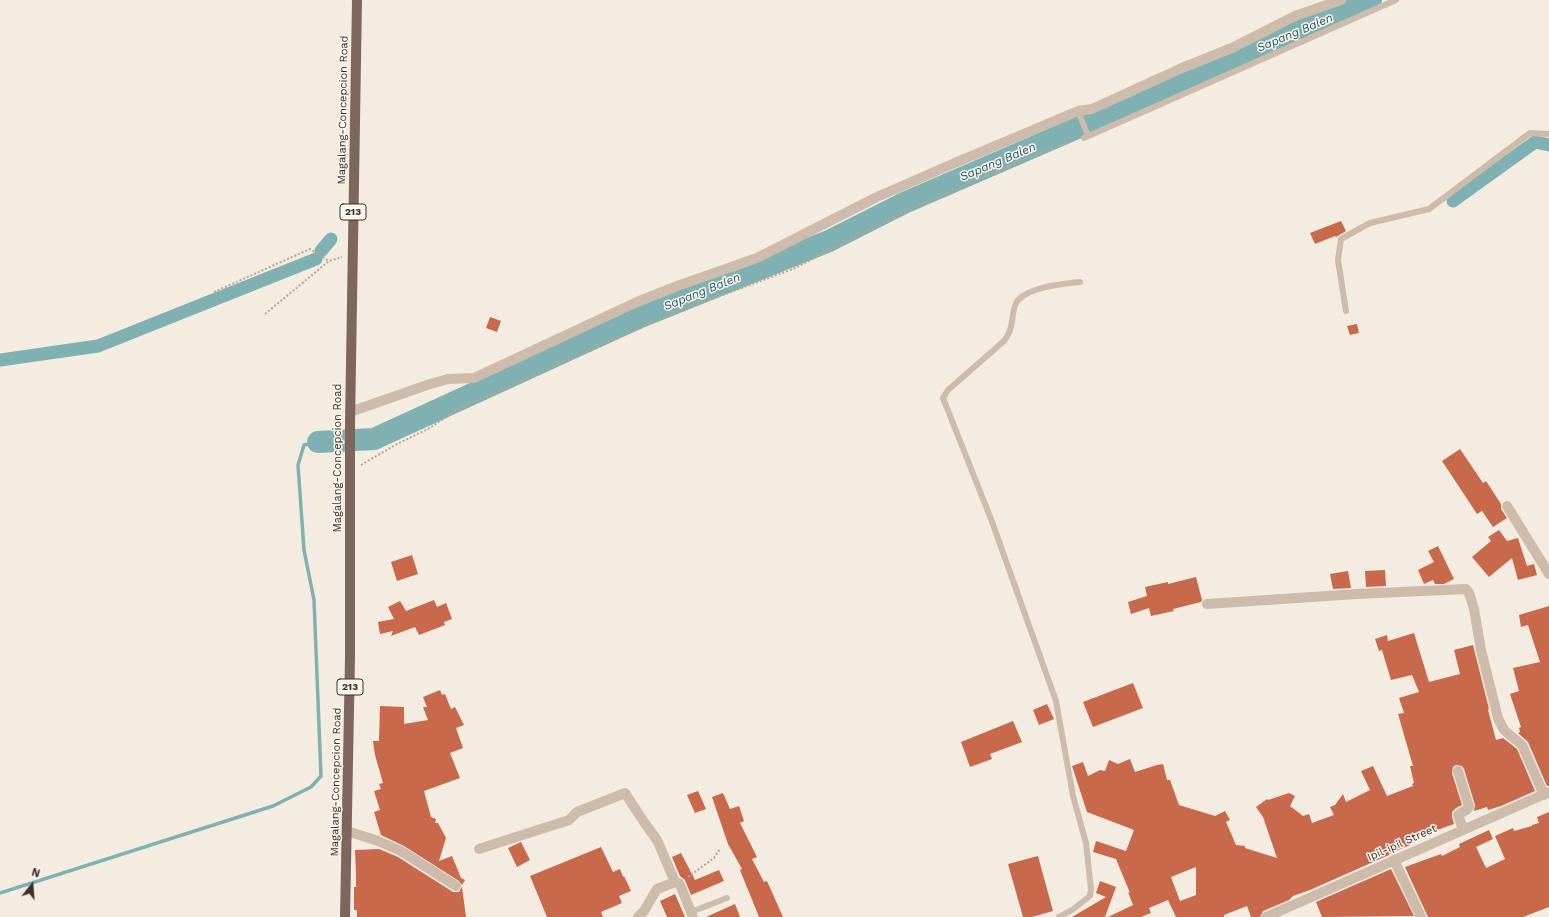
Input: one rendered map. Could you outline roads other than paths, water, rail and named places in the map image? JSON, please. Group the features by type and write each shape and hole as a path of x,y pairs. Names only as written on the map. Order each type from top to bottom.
{"main road":[{"name":"Magalang-Concepcion Road","path":"345,917 350,658 349,458 357,0"}],"street":[{"path":"350,412 401,393 448,379 474,378 637,302 757,258 877,198 957,162 1078,111 1092,109 1182,68 1232,48 1295,16 1341,0"},
{"path":"1506,506 1549,574"},
{"path":"1207,604 1357,594 1466,589 1469,593 1474,609 1481,650 1498,718 1504,730 1522,745 1546,794"},
{"path":"1458,771 1469,807 1466,811 1458,815 1463,829"},
{"path":"480,850 569,820 577,812 625,793 657,840 692,914"},
{"name":"Ipil-ipil Street","path":"1266,917 1463,829 1546,794"},
{"path":"347,831 378,841 401,851 456,886"},
{"path":"1394,860 1421,917"},
{"path":"638,917 644,911 657,889 677,883"}],"lane":[{"path":"1078,111 1086,137 1396,0"},
{"path":"1346,311 1338,260 1341,240 1370,223 1429,209 1530,133 1549,134"},
{"path":"1059,917 1072,910 1090,896 1091,889 1086,843 1072,796 1056,701 992,519 943,398 948,390 1004,341 1010,331 1016,303 1022,296 1037,290 1061,284 1080,282"},
{"path":"692,914 726,898"}],"waterway":[{"name":"Sapang Balen","path":"1087,123 1371,0"},
{"name":"Sapang Balen","path":"318,442 374,439 638,318 829,241 904,203 1082,126"},
{"path":"1453,201 1535,142 1549,145"},
{"path":"321,251 331,239"},
{"path":"0,360 98,346 316,259"},
{"path":"0,893 273,806 311,787 321,776 314,600 304,550 298,465 304,445 318,442"}]}
